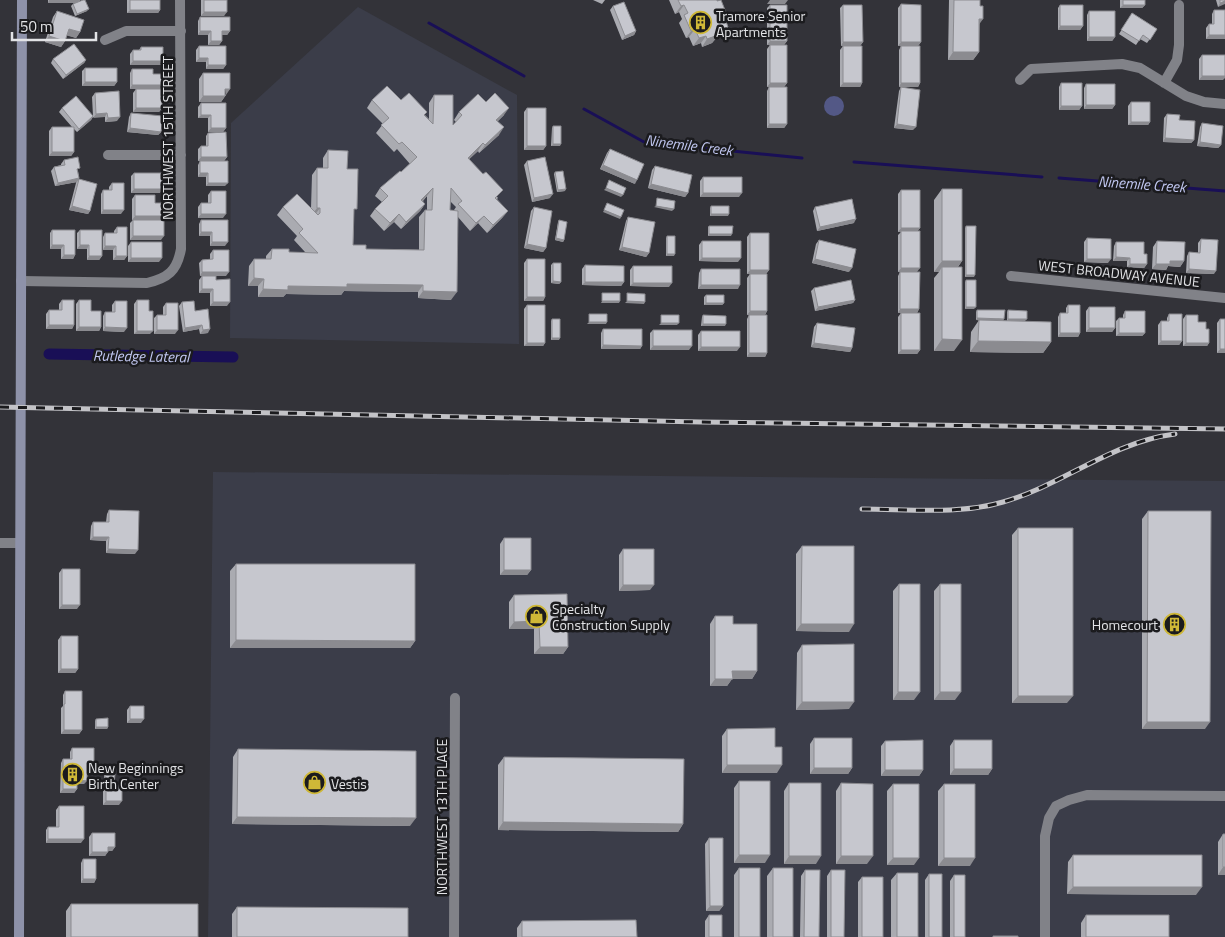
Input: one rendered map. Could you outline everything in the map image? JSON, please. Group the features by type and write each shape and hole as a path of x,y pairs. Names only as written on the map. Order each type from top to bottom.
{"main road":[{"path":"20,937 22,0"}],"street":[{"name":"NORTHWEST 15TH STREET","path":"21,281 147,283 160,280 171,273 178,262 181,249 180,0"},
{"path":"1164,83 1177,60 1179,5"},
{"path":"105,40 126,31 181,31"},
{"path":"1020,80 1032,69 1122,64 1140,68 1186,96 1204,102 1225,104"},
{"path":"108,155 181,155"},
{"name":"WEST BROADWAY AVENUE","path":"1011,276 1225,298"},
{"path":"0,543 20,543"},
{"name":"NORTHWEST 13TH PLACE","path":"454,937 455,698"},
{"path":"1045,937 1045,836 1048,818 1056,806 1087,795 1225,796"}],"shaded area":[{"path":"358,7 517,95 519,344 230,338 231,123"},
{"path":"834,96 841,99 844,106 841,113 834,116 827,113 824,106 827,99"},
{"path":"213,472 1225,481 1225,937 208,937"}],"building":[{"path":"85,0 89,9 77,14 73,4"},
{"path":"130,0 160,0 160,10 130,10"},
{"path":"204,0 227,0 227,12 204,12"},
{"name":"Tramore Senior Apartments","path":"678,0 721,0 727,15 724,16 728,27 716,31 718,35 707,39 706,36 699,38 695,29 691,31 684,15 688,13 684,5 681,6"},
{"path":"954,0 980,0 980,6 983,6 983,19 979,19 979,52 953,52"},
{"path":"1123,0 1145,0 1145,5 1123,5"},
{"path":"624,2 636,31 625,36 613,6"},
{"path":"901,4 921,5 921,42 901,42"},
{"path":"770,5 787,5 787,41 770,41"},
{"path":"843,5 862,5 863,42 843,42"},
{"path":"1060,5 1083,5 1083,26 1060,26"},
{"path":"1214,10 1225,10 1225,35 1209,35 1209,24 1214,24"},
{"path":"57,11 84,20 80,32 69,29 65,41 49,36"},
{"path":"1089,11 1115,11 1115,37 1089,37"},
{"path":"1132,13 1157,29 1150,40 1143,35 1139,41 1121,30"},
{"path":"200,17 230,17 230,31 222,31 222,41 211,41 211,31 200,31"},
{"path":"74,44 86,60 66,75 53,59"},
{"path":"770,45 787,45 787,83 770,83"},
{"path":"199,46 226,46 226,65 208,65 208,58 199,58"},
{"path":"843,46 862,46 862,83 843,83"},
{"path":"901,46 920,46 920,83 901,83"},
{"path":"141,47 163,47 163,61 133,61 133,50 141,50"},
{"path":"1202,55 1225,55 1225,76 1202,76"},
{"path":"85,68 117,68 117,82 85,82"},
{"path":"132,69 153,69 153,74 163,74 163,85 132,85"},
{"path":"203,73 230,73 230,89 225,89 225,96 203,96"},
{"path":"1061,83 1082,83 1082,106 1061,106"},
{"path":"1086,84 1115,84 1115,105 1086,105"},
{"path":"387,86 401,100 409,93 427,112 424,115 433,124 434,95 453,95 453,125 462,115 459,112 478,94 486,102 495,93 509,108 496,120 504,127 485,145 483,143 468,158 483,174 486,172 503,190 495,198 508,211 493,225 484,216 476,223 458,204 462,201 451,188 450,210 458,211 457,292 423,291 423,285 347,284 347,287 288,286 288,290 263,289 264,279 254,278 254,259 271,259 272,249 289,249 289,252 318,253 299,233 303,229 283,207 297,194 318,215 320,213 320,208 317,208 317,168 328,168 328,150 348,151 347,169 358,169 357,209 354,209 353,245 366,245 366,249 424,250 425,210 432,210 433,188 421,200 425,204 406,222 399,214 390,223 375,209 388,196 380,188 417,157 402,142 399,144 381,125 389,118 372,100"},
{"path":"769,87 787,87 787,124 769,124"},
{"path":"901,87 920,90 916,127 897,124"},
{"path":"136,89 162,89 162,108 136,108"},
{"path":"119,91 120,117 108,118 107,113 96,114 95,93"},
{"path":"76,96 93,116 79,129 62,108"},
{"path":"1131,102 1150,102 1150,122 1131,122"},
{"path":"201,103 226,103 226,128 211,128 211,115 201,115"},
{"path":"527,108 546,108 546,146 527,146"},
{"path":"131,113 163,116 161,132 130,128"},
{"path":"1167,114 1180,115 1179,120 1195,121 1194,140 1165,138"},
{"path":"1202,123 1223,126 1221,145 1200,142"},
{"path":"553,126 561,126 561,144 553,144"},
{"path":"52,127 74,127 74,152 52,152"},
{"path":"226,132 227,157 201,157 201,146 208,146 208,133"},
{"path":"610,149 644,164 637,180 603,165"},
{"path":"78,157 80,168 77,169 79,178 58,183 54,167 65,165 64,160"},
{"path":"545,157 553,194 534,198 527,161"},
{"path":"200,161 228,161 228,183 208,183 208,173 200,173"},
{"path":"655,166 692,175 688,193 651,184"},
{"path":"563,171 566,189 558,190 555,172"},
{"path":"134,173 163,173 163,189 134,189"},
{"path":"703,177 742,177 742,193 703,193"},
{"path":"79,179 97,184 90,211 72,206"},
{"path":"609,180 626,188 623,195 606,188"},
{"path":"112,183 124,183 124,210 103,210 103,190 112,190"},
{"path":"942,189 962,189 962,261 942,261"},
{"path":"901,190 920,190 920,228 901,228"},
{"path":"211,191 226,191 226,214 201,214 201,203 211,203"},
{"path":"135,195 155,195 155,203 163,203 163,216 135,216"},
{"path":"657,198 675,201 674,209 656,206"},
{"path":"852,199 856,219 820,227 815,207"},
{"path":"607,203 624,210 621,217 604,210"},
{"path":"711,206 729,206 729,214 711,214"},
{"path":"534,207 552,211 546,248 527,244"},
{"path":"628,217 655,222 649,253 622,247"},
{"path":"133,220 164,220 164,236 133,236"},
{"path":"201,220 228,220 228,242 212,242 212,232 201,232"},
{"path":"559,220 567,222 564,240 556,238"},
{"path":"709,226 733,226 732,234 709,234"},
{"path":"966,226 976,226 975,275 966,275"},
{"path":"117,227 127,227 127,256 116,256 116,246 105,246 105,233 117,233"},
{"path":"52,230 75,230 75,255 64,255 64,245 52,245"},
{"path":"80,230 102,230 102,256 89,256 89,245 80,245"},
{"path":"901,231 920,231 920,268 901,268"},
{"path":"750,233 769,233 769,270 750,270"},
{"path":"667,236 675,236 675,254 667,254"},
{"path":"1087,238 1111,239 1111,259 1087,259"},
{"path":"1201,239 1218,240 1216,271 1189,269 1189,252 1200,253"},
{"path":"819,240 856,249 852,268 815,259"},
{"path":"702,241 741,241 741,258 702,258"},
{"path":"1157,241 1185,242 1184,261 1156,264"},
{"path":"131,242 162,242 162,258 131,258"},
{"path":"1116,242 1144,242 1144,254 1147,254 1147,264 1130,264 1130,258 1116,257"},
{"path":"213,250 229,250 229,272 202,272 202,260 213,259"},
{"path":"527,259 545,259 545,297 527,297"},
{"path":"553,263 561,263 561,282 553,281"},
{"path":"585,265 624,266 624,282 585,282"},
{"path":"633,266 672,266 672,283 633,283"},
{"path":"942,267 962,267 962,340 942,339"},
{"path":"701,269 740,269 740,285 701,285"},
{"path":"900,272 920,272 919,309 900,309"},
{"path":"750,274 767,274 767,311 750,311"},
{"path":"202,276 216,276 216,280 230,279 230,302 213,302 213,289 202,289"},
{"path":"851,280 855,300 818,307 814,288"},
{"path":"966,280 976,280 976,307 966,307"},
{"path":"602,293 620,293 620,301 602,301"},
{"path":"627,293 645,294 645,302 627,301"},
{"path":"706,295 724,295 724,303 706,303"},
{"path":"62,300 74,300 74,325 49,325 49,310 62,310"},
{"path":"79,300 91,300 91,311 101,311 101,327 79,327"},
{"path":"137,300 149,300 149,311 153,311 153,331 137,331"},
{"path":"115,301 127,301 127,328 105,327 105,312 115,312"},
{"path":"194,301 195,311 208,309 210,329 203,330 202,325 185,328 182,302"},
{"path":"166,303 178,303 178,330 157,330 157,315 166,315"},
{"path":"527,305 545,305 545,343 527,343"},
{"path":"1068,305 1080,305 1080,333 1060,333 1060,313 1068,313"},
{"path":"1089,307 1115,307 1115,328 1089,328"},
{"path":"977,310 1005,310 1004,319 977,318"},
{"path":"1008,310 1027,311 1027,319 1008,319"},
{"path":"1125,311 1145,311 1145,333 1119,333 1119,318 1125,318"},
{"path":"901,313 920,313 920,350 901,350"},
{"path":"589,314 607,314 607,322 589,322"},
{"path":"1169,314 1182,314 1182,341 1161,341 1161,321 1169,321"},
{"path":"661,315 679,315 679,323 661,323"},
{"path":"703,315 726,316 726,324 703,324"},
{"path":"749,315 767,315 767,353 749,353"},
{"path":"1186,315 1198,315 1198,322 1206,322 1206,329 1209,329 1209,343 1186,343"},
{"path":"552,319 560,319 560,338 552,338"},
{"path":"1220,319 1225,319 1225,349 1220,349"},
{"path":"979,320 1051,322 1051,342 978,341"},
{"path":"817,323 855,328 852,348 814,343"},
{"path":"603,329 642,329 642,346 603,345"},
{"path":"653,330 692,330 692,346 653,346"},
{"path":"701,331 740,331 740,347 701,347"},
{"path":"109,510 139,511 138,550 108,549 109,537 93,537 93,522 109,522"},
{"name":"Homecourt","path":"1148,511 1211,511 1210,722 1147,722"},
{"path":"1018,528 1073,528 1073,696 1018,696"},
{"path":"504,538 531,538 531,570 504,570"},
{"path":"802,546 854,546 854,624 801,624"},
{"path":"623,549 654,549 654,585 623,585"},
{"path":"236,564 415,564 415,641 236,640"},
{"path":"62,569 80,569 80,605 62,605"},
{"path":"899,584 920,584 920,692 898,692"},
{"path":"940,584 961,584 961,692 940,692"},
{"name":"Specialty Construction Supply","path":"567,594 568,647 540,647 539,621 514,622 514,595"},
{"path":"715,616 733,616 733,624 757,624 757,671 732,671 733,679 715,679"},
{"path":"61,636 78,636 78,669 61,669"},
{"path":"854,644 854,702 802,702 802,645"},
{"path":"65,691 82,691 82,730 64,730"},
{"path":"130,706 144,706 144,719 130,719"},
{"path":"108,718 108,727 96,727 96,719"},
{"path":"775,728 775,747 782,747 782,765 727,765 727,729"},
{"path":"814,738 852,738 852,768 814,768"},
{"path":"923,740 923,770 885,770 885,741"},
{"path":"954,740 992,740 992,769 954,769"},
{"name":"New Beginnings Birth Center","path":"72,748 94,748 94,763 87,763 87,781 77,780 77,789 63,789 63,759 72,759"},
{"path":"238,749 416,751 416,818 237,817"},
{"path":"504,757 684,759 683,824 503,822"},
{"path":"105,774 115,774 114,785 105,785"},
{"path":"739,781 770,781 770,855 739,855"},
{"path":"789,783 821,783 821,856 789,856"},
{"path":"841,783 873,784 873,856 841,856"},
{"path":"893,784 919,784 919,858 893,858"},
{"path":"944,784 975,784 975,858 944,858"},
{"path":"106,785 122,785 122,801 106,801"},
{"path":"59,806 84,806 84,839 48,839 48,827 59,827"},
{"path":"92,833 115,833 115,847 108,847 108,852 92,852"},
{"path":"1223,834 1225,834 1225,867 1223,867"},
{"path":"709,838 723,838 723,906 710,906"},
{"path":"1073,855 1202,855 1202,887 1073,887"},
{"path":"83,859 96,859 96,879 83,879"},
{"path":"739,868 760,868 760,937 739,937"},
{"path":"773,868 793,868 793,937 773,937"},
{"path":"805,870 820,870 819,937 804,937"},
{"path":"831,870 845,870 844,937 831,937"},
{"path":"897,873 918,873 918,937 897,937"},
{"path":"929,874 942,874 942,937 929,937"},
{"path":"954,875 965,875 965,937 954,937"},
{"path":"862,877 883,877 883,937 862,937"},
{"path":"71,904 198,904 198,937 71,937"},
{"path":"237,907 408,908 408,937 237,937"},
{"path":"709,915 722,915 722,937 709,937"},
{"path":"1086,915 1169,915 1169,937 1086,937"},
{"path":"636,920 637,937 522,937 522,921"},
{"path":"1018,936 1018,937 993,937"}],"waterway":[{"name":"Ninemile Creek","path":"429,23 524,76"},
{"name":"Ninemile Creek","path":"584,109 644,142 802,158"},
{"name":"Ninemile Creek","path":"854,162 1042,177"},
{"name":"Ninemile Creek","path":"1059,178 1225,191"},
{"name":"Rutledge Lateral","path":"49,354 233,357"}],"railway":[{"path":"0,407 701,422 1225,429"},
{"path":"862,509 951,510 969,509 1003,502 1025,495 1130,446 1175,434"}],"place":[{"name":"Tramore Senior Apartments","path":"700,23"},
{"name":"Specialty Construction Supply","path":"536,616"},
{"name":"Homecourt","path":"1174,624"},
{"name":"New Beginnings Birth Center","path":"72,775"},
{"name":"Vestis","path":"315,783"}]}
